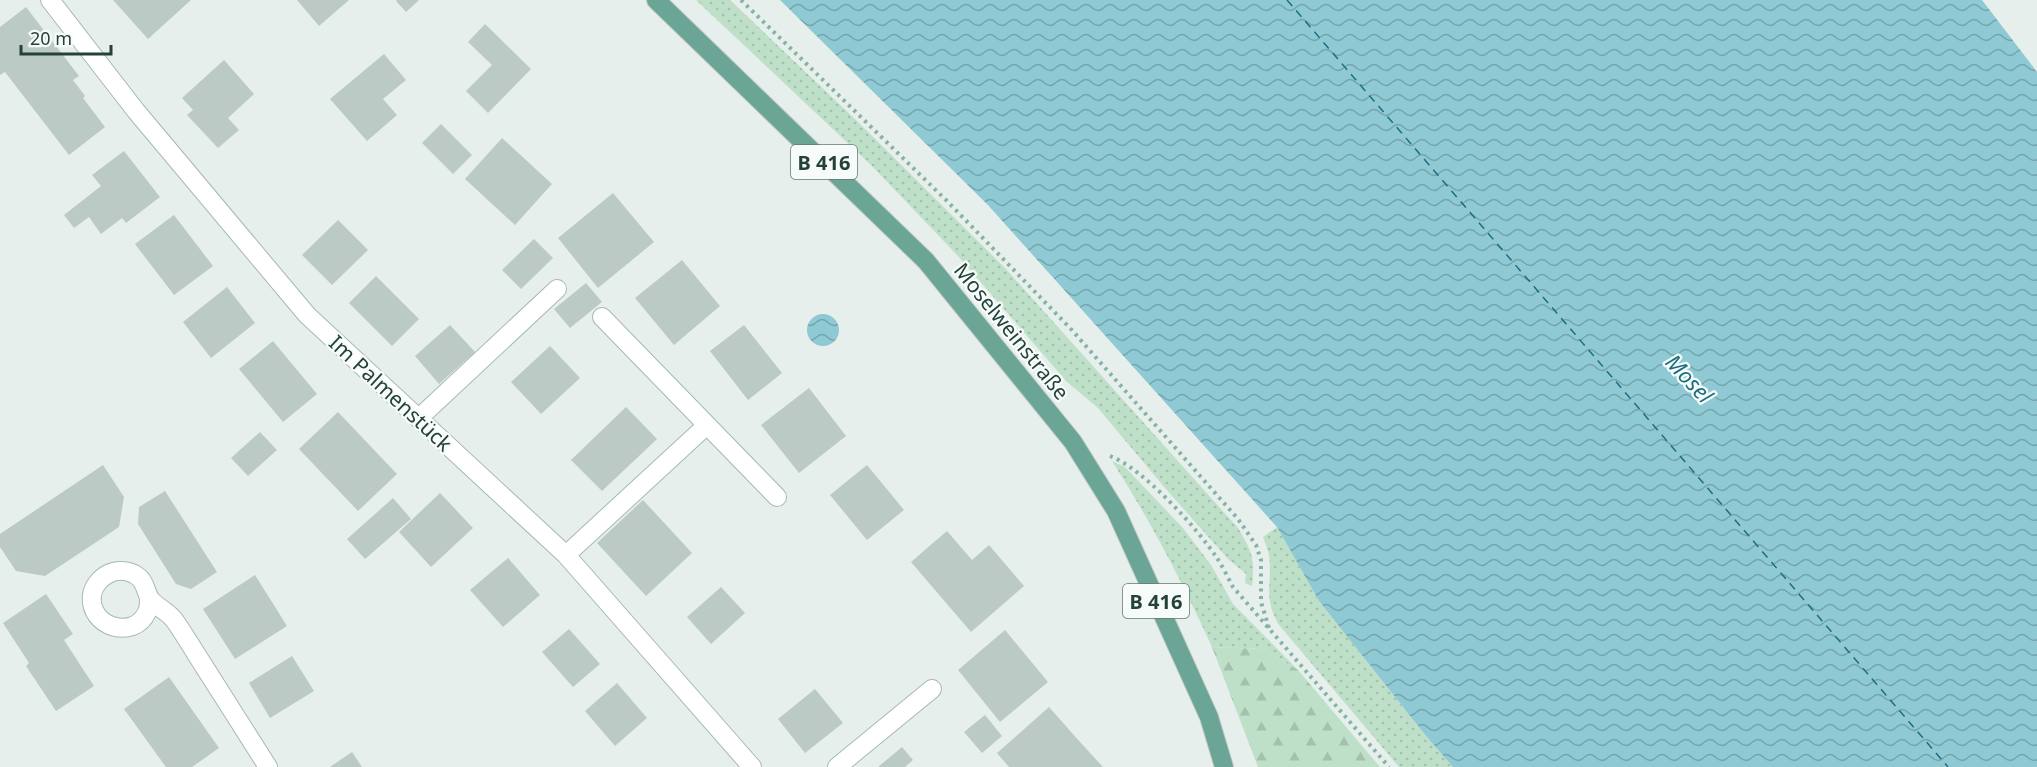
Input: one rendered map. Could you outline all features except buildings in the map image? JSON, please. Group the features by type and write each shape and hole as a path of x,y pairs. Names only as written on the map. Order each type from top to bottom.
{"main road":[{"name":"Moselweinstraße","path":"656,0 926,261 1073,441 1116,511 1209,717 1224,767"}],"street":[{"name":"Im Palmenstück","path":"50,0 136,111 308,315 566,555 752,767"},
{"path":"418,418 557,289"},
{"path":"602,317 777,497"},
{"path":"566,555 707,425"},
{"path":"149,598 173,619 268,767"},
{"path":"837,767 932,690"}],"path":[{"path":"741,0 948,202 1070,328 1238,519 1256,545 1261,560 1261,602 1269,628"},
{"path":"1073,441 1120,459 1153,486 1182,515 1217,558 1233,587 1389,767"}],"green space":[{"path":"696,0 730,0 855,119 1005,268 1238,528 1251,555 1252,586 1245,583 1246,574 1228,559 1098,408 1067,382 958,256 871,165"},
{"path":"1112,461 1125,467 1183,528 1211,565 1233,604 1298,670 1263,649 1212,647 1165,552"},
{"path":"1277,527 1319,601 1453,767 1399,767 1279,625 1269,598 1270,565 1263,537"},
{"path":"1212,647 1263,649 1298,670 1380,767 1258,767"}],"water":[{"name":"Mosel","path":"780,0 1982,0 2037,72 2037,767 1453,767 1319,601 1277,527 987,204"},
{"path":"823,314 835,318 839,330 835,342 823,346 811,342 807,330 811,318"}],"ferry route":[{"path":"1287,0 1948,767"}]}
